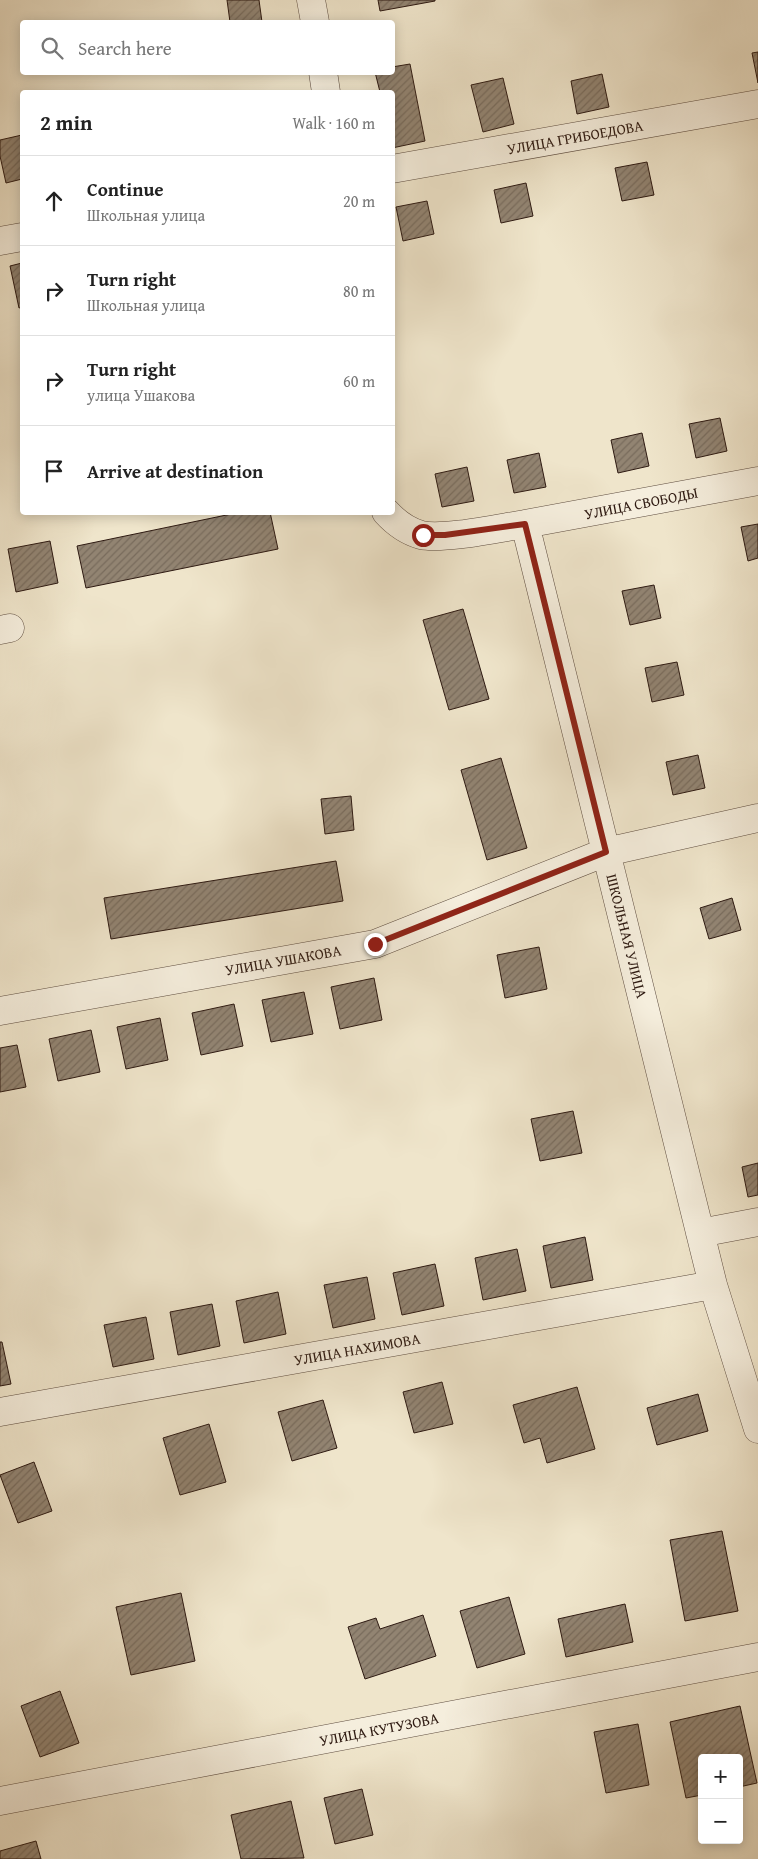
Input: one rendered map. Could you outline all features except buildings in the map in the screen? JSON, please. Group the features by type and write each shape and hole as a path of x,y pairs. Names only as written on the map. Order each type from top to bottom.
{"street":[{"path":"311,0 315,20"},
{"path":"323,75 326,90"},
{"name":"УЛИЦА ГРИБОЕДОВА","path":"395,168 758,104"},
{"path":"0,242 20,237"},
{"name":"УЛИЦА СВОБОДЫ","path":"525,524 758,480"},
{"path":"389,515 403,528 423,535 445,535 525,524"},
{"name":"ШКОЛЬНАЯ УЛИЦА","path":"525,524 713,1285 758,1430"},
{"name":"УЛИЦА УШАКОВА","path":"0,1011 375,944 606,852 758,818"},
{"path":"700,1233 758,1222"},
{"name":"УЛИЦА НАХИМОВА","path":"0,1412 713,1285"},
{"name":"УЛИЦА КУТУЗОВА","path":"0,1801 758,1657"}],"route":[{"path":"375,944 606,852 525,524 445,535 423,535"}]}
